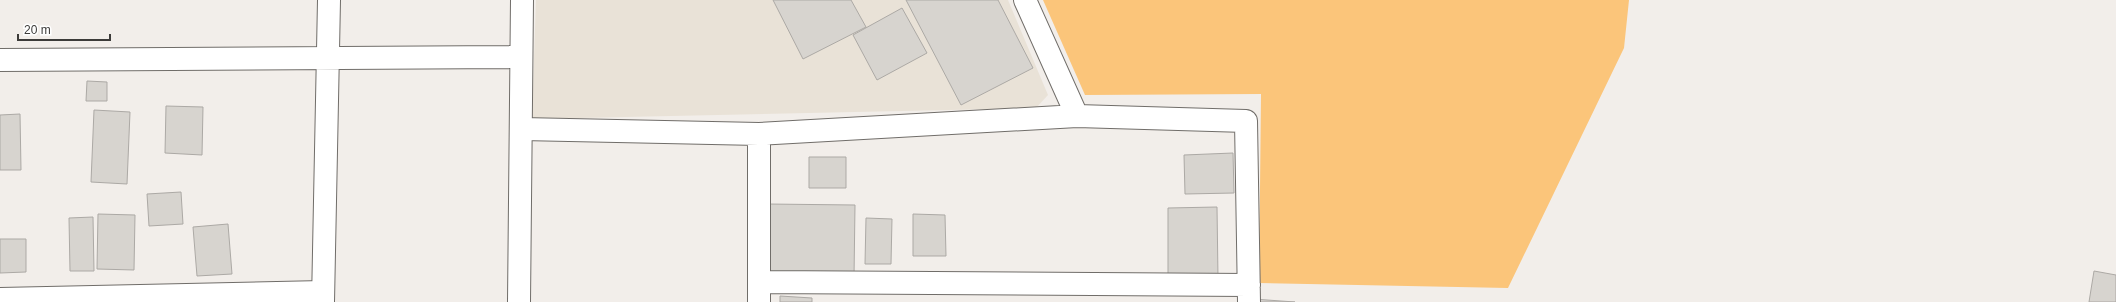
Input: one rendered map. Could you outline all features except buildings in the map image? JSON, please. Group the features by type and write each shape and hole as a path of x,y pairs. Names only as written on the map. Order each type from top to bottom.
{"street":[{"path":"0,299 323,297 329,0"},
{"path":"519,302 522,129 522,0"},
{"path":"1025,0 1077,116"},
{"path":"0,60 521,57"},
{"path":"522,129 759,134 1077,116 1246,121 1249,293 759,292 759,134"}],"shaded area":[{"path":"536,0 1008,0 1048,95 1036,108 532,119"},
{"path":"1043,0 1629,0 1624,48 1508,288 1259,283 1261,94 1085,95"}]}
